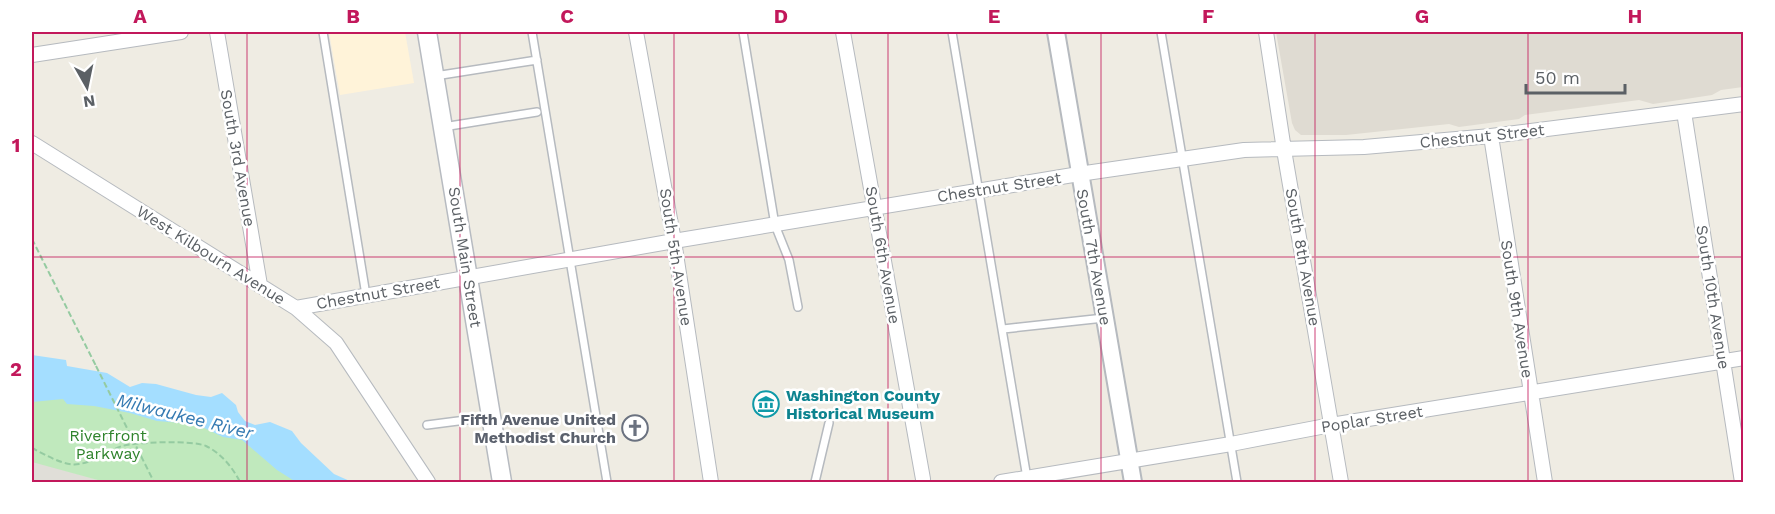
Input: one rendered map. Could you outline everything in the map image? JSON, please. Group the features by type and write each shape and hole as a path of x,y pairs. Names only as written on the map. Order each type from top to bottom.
{"main road":[{"name":"South Main Street","path":"427,32 502,483"}],"street":[{"path":"32,55 116,37 181,32"},
{"name":"South 3rd Avenue","path":"217,32 260,285"},
{"name":"South 5th Avenue","path":"636,32 674,241 711,483"},
{"name":"South 6th Avenue","path":"843,32 925,481"},
{"name":"South 7th Avenue","path":"1056,32 1133,483"},
{"name":"South 8th Avenue","path":"1266,32 1341,483"},
{"name":"Chestnut Street","path":"296,308 674,241 1079,174 1244,150 1364,147 1491,136 1743,104"},
{"name":"South 10th Avenue","path":"1684,112 1742,483"},
{"name":"South 9th Avenue","path":"1491,136 1545,483"},
{"name":"West Kilbourn Avenue","path":"32,143 296,308 336,343 428,483"},
{"name":"Poplar Street","path":"1001,483 1332,425 1743,358"}],"lane":[{"path":"323,32 366,295"},
{"path":"532,32 607,483"},
{"path":"743,32 775,225 789,260 798,307"},
{"path":"952,32 1027,478"},
{"path":"1161,32 1237,483"},
{"path":"435,76 537,60"},
{"path":"443,127 537,111"},
{"path":"1003,329 1104,318"},
{"path":"427,425 491,416"},
{"path":"815,483 829,423"}],"path":[{"path":"32,239 154,483"},
{"path":"32,448 66,463 79,465 124,446 160,441 204,445 220,455 240,483"}],"shaded area":[{"path":"329,32 405,32 414,83 340,95"},
{"path":"1276,32 1743,32 1743,87 1721,90 1712,95 1653,104 1639,100 1525,115 1519,119 1459,127 1449,124 1346,135 1301,135 1292,123"},
{"path":"32,461 106,482 32,482"}],"green space":[{"name":"Riverfront Parkway","path":"32,396 54,396 204,424 246,440 301,482 105,482 32,462"}],"water":[{"name":"Milwaukee River","path":"32,355 66,360 67,366 107,373 130,387 142,383 156,384 211,397 222,393 236,405 245,421 255,425 270,422 292,431 301,443 334,474 352,482 296,482 277,470 242,440 223,437 196,424 157,421 94,406 67,404 63,399 32,402"}],"place":[{"name":"Washington County Historical Museum","path":"766,404"},
{"name":"Fifth Avenue United Methodist Church","path":"635,428"}]}
